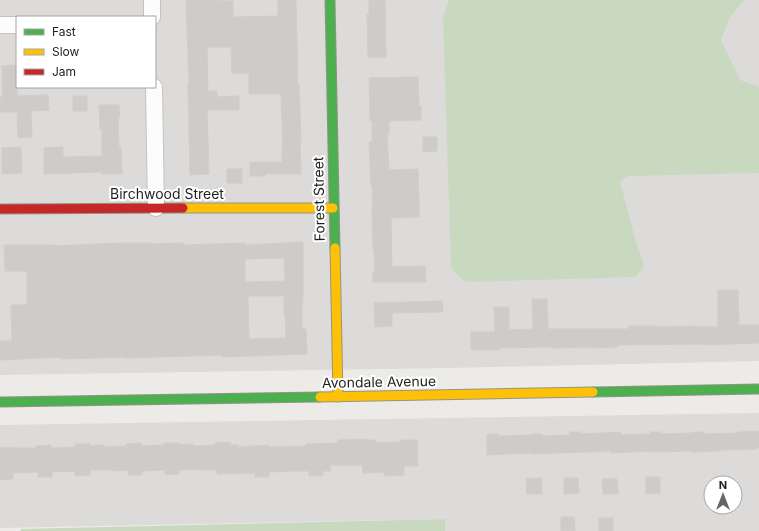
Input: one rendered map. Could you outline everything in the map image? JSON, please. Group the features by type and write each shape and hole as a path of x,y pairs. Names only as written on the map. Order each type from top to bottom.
{"street":[{"path":"152,0 152,16"},
{"name":"Forest Street","path":"330,0 338,397"},
{"path":"0,25 16,25"},
{"path":"154,88 156,208"},
{"name":"Birchwood Street","path":"0,209 333,208"},
{"name":"Avondale Avenue","path":"0,402 759,389"}],"shaded area":[{"path":"0,0 759,0 759,361 449,368 0,375"},
{"path":"759,413 759,531 445,531 445,519 0,528 0,425"}],"green space":[{"path":"449,0 744,0 730,17 721,40 740,80 759,87 759,173 628,176 620,181 634,235 644,266 635,277 467,282 459,277 451,267 443,18"},
{"path":"445,519 445,531 21,531 21,529"}],"building":[{"path":"186,0 233,1 233,17 278,16 278,0 296,0 301,174 265,174 265,176 250,176 250,162 282,162 281,94 249,94 249,73 232,73 231,47 207,47 208,91 217,91 217,97 239,96 239,110 207,110 209,174 190,175"},
{"path":"369,0 385,0 386,57 368,57 367,14 369,14"},
{"path":"16,65 17,96 48,95 49,110 31,111 32,137 18,138 17,112 0,112 0,97 3,97 2,66"},
{"path":"418,77 421,120 389,121 389,133 387,134 389,170 418,169 419,217 391,218 392,267 425,266 426,282 373,282 373,271 375,271 369,142 372,142 372,121 370,121 369,78"},
{"path":"73,96 87,96 87,111 73,111"},
{"path":"99,105 119,105 119,148 121,148 122,174 102,174 102,172 44,174 44,148 63,147 63,157 102,156 102,129 100,129"},
{"path":"423,137 437,137 437,151 423,152"},
{"path":"21,147 22,173 2,174 2,148"},
{"path":"227,169 242,169 242,183 227,183"},
{"path":"303,242 302,329 306,329 307,354 222,357 222,355 61,359 61,357 0,360 0,341 12,341 11,305 27,305 27,271 5,271 4,245 54,246 119,243 183,243 183,245 245,243 245,245","holes":["284,258 285,281 245,282 245,259","248,296 284,296 286,338 249,339"]},
{"path":"718,290 738,290 739,325 759,325 759,343 706,345 618,345 618,347 591,348 552,347 471,350 471,332 495,332 494,307 509,307 509,330 533,329 532,299 547,299 548,329 629,329 629,326 718,327"},
{"path":"442,301 443,312 392,313 392,326 375,327 374,303"},
{"path":"759,431 759,448 757,449 693,452 650,451 611,453 611,451 487,455 487,434 498,434 498,436 542,434 542,436 570,435 570,432 581,432 581,434 621,432 621,435 650,434 650,432 661,432 661,434 703,432 703,434"},
{"path":"338,440 375,440 375,443 417,440 418,466 404,466 404,475 384,476 384,472 363,473 362,465 330,465 330,471 323,471 323,475 309,476 309,471 269,472 269,477 255,477 255,473 217,474 217,470 202,469 179,470 179,474 165,475 165,470 142,471 142,475 128,475 128,470 90,470 90,475 75,476 75,471 52,472 52,477 38,477 38,472 13,473 13,479 0,480 0,448 36,448 36,446 51,445 51,448 75,447 75,444 90,444 90,446 104,445 104,447 126,446 126,444 141,443 141,446 179,443 179,445 193,444 193,446 215,445 215,443 230,442 230,445 238,445 238,447 269,445 269,447 283,447 307,446 306,444 338,443"},
{"path":"646,477 660,477 660,493 646,494"},
{"path":"541,478 542,494 527,494 526,479"},
{"path":"564,478 578,478 579,493 564,494"},
{"path":"602,479 617,479 618,494 603,494"},
{"path":"561,517 574,517 575,531 561,531"},
{"path":"599,518 613,518 613,531 599,531"}],"traffic: fast":[{"path":"330,0 335,248"},
{"path":"593,392 759,389"},
{"path":"0,402 320,397"}],"traffic: slow":[{"path":"183,208 333,208"},
{"path":"335,248 338,397"},
{"path":"320,397 593,392"}],"traffic: jam":[{"path":"0,209 183,208"}]}
